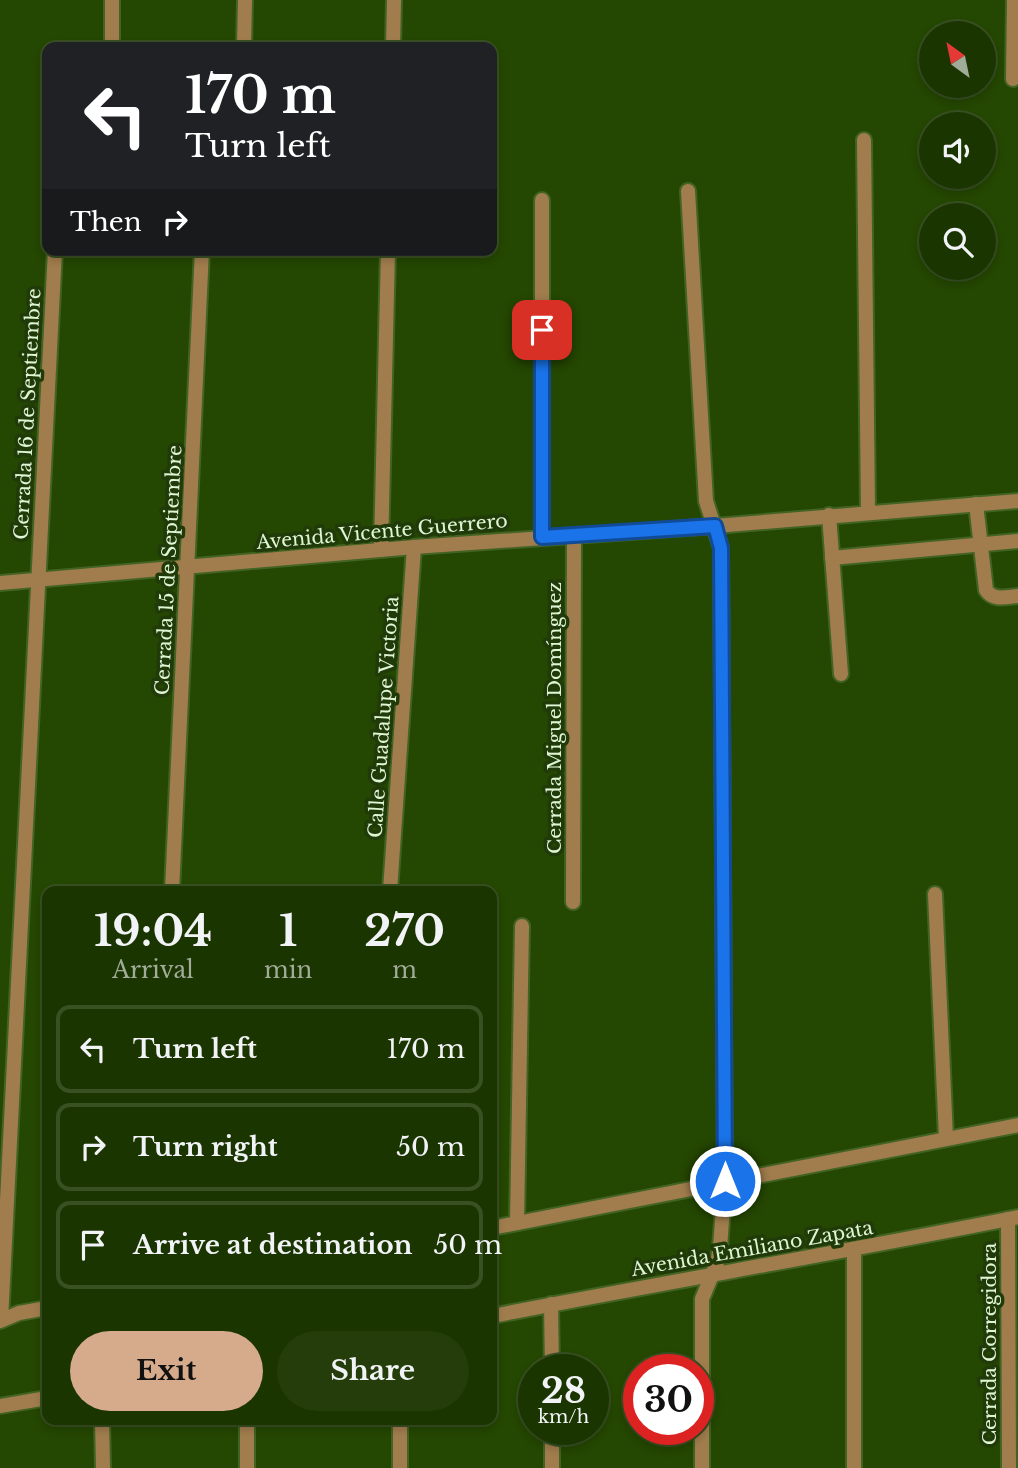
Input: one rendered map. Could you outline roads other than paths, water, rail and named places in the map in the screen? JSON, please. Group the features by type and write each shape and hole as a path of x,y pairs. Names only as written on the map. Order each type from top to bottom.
{"street":[{"path":"111,42 112,0"},
{"path":"244,42 245,0"},
{"path":"393,42 394,0"},
{"path":"1013,79 1014,0"},
{"path":"864,140 868,512"},
{"path":"688,191 706,501 721,548 725,1181 720,1248 702,1299 702,1468"},
{"path":"542,200 542,537"},
{"name":"Cerrada 16 de Septiembre","path":"1,1320 55,256"},
{"name":"Cerrada 15 de Septiembre","path":"172,886 202,256"},
{"path":"381,550 388,256"},
{"name":"Avenida Vicente Guerrero","path":"0,583 414,547 715,526 1018,500"},
{"path":"976,504 983,582 988,594 998,598 1018,596"},
{"path":"829,515 841,674"},
{"name":"Cerrada Miguel Domínguez","path":"573,902 574,535"},
{"path":"832,558 1018,541"},
{"name":"Calle Guadalupe Victoria","path":"390,886 414,547"},
{"path":"934,894 946,1138"},
{"path":"517,1223 522,926"},
{"path":"497,1227 1018,1125"},
{"name":"Avenida Emiliano Zapata","path":"497,1315 1013,1218"},
{"name":"Cerrada Corregidora","path":"1009,1468 1013,1218"},
{"path":"854,1250 854,1468"},
{"path":"551,1304 552,1354"},
{"path":"1,1320 42,1309"},
{"path":"0,1406 42,1399"},
{"path":"102,1425 103,1468"},
{"path":"247,1425 247,1468"},
{"path":"400,1425 400,1468"},
{"path":"552,1445 552,1468"}]}
